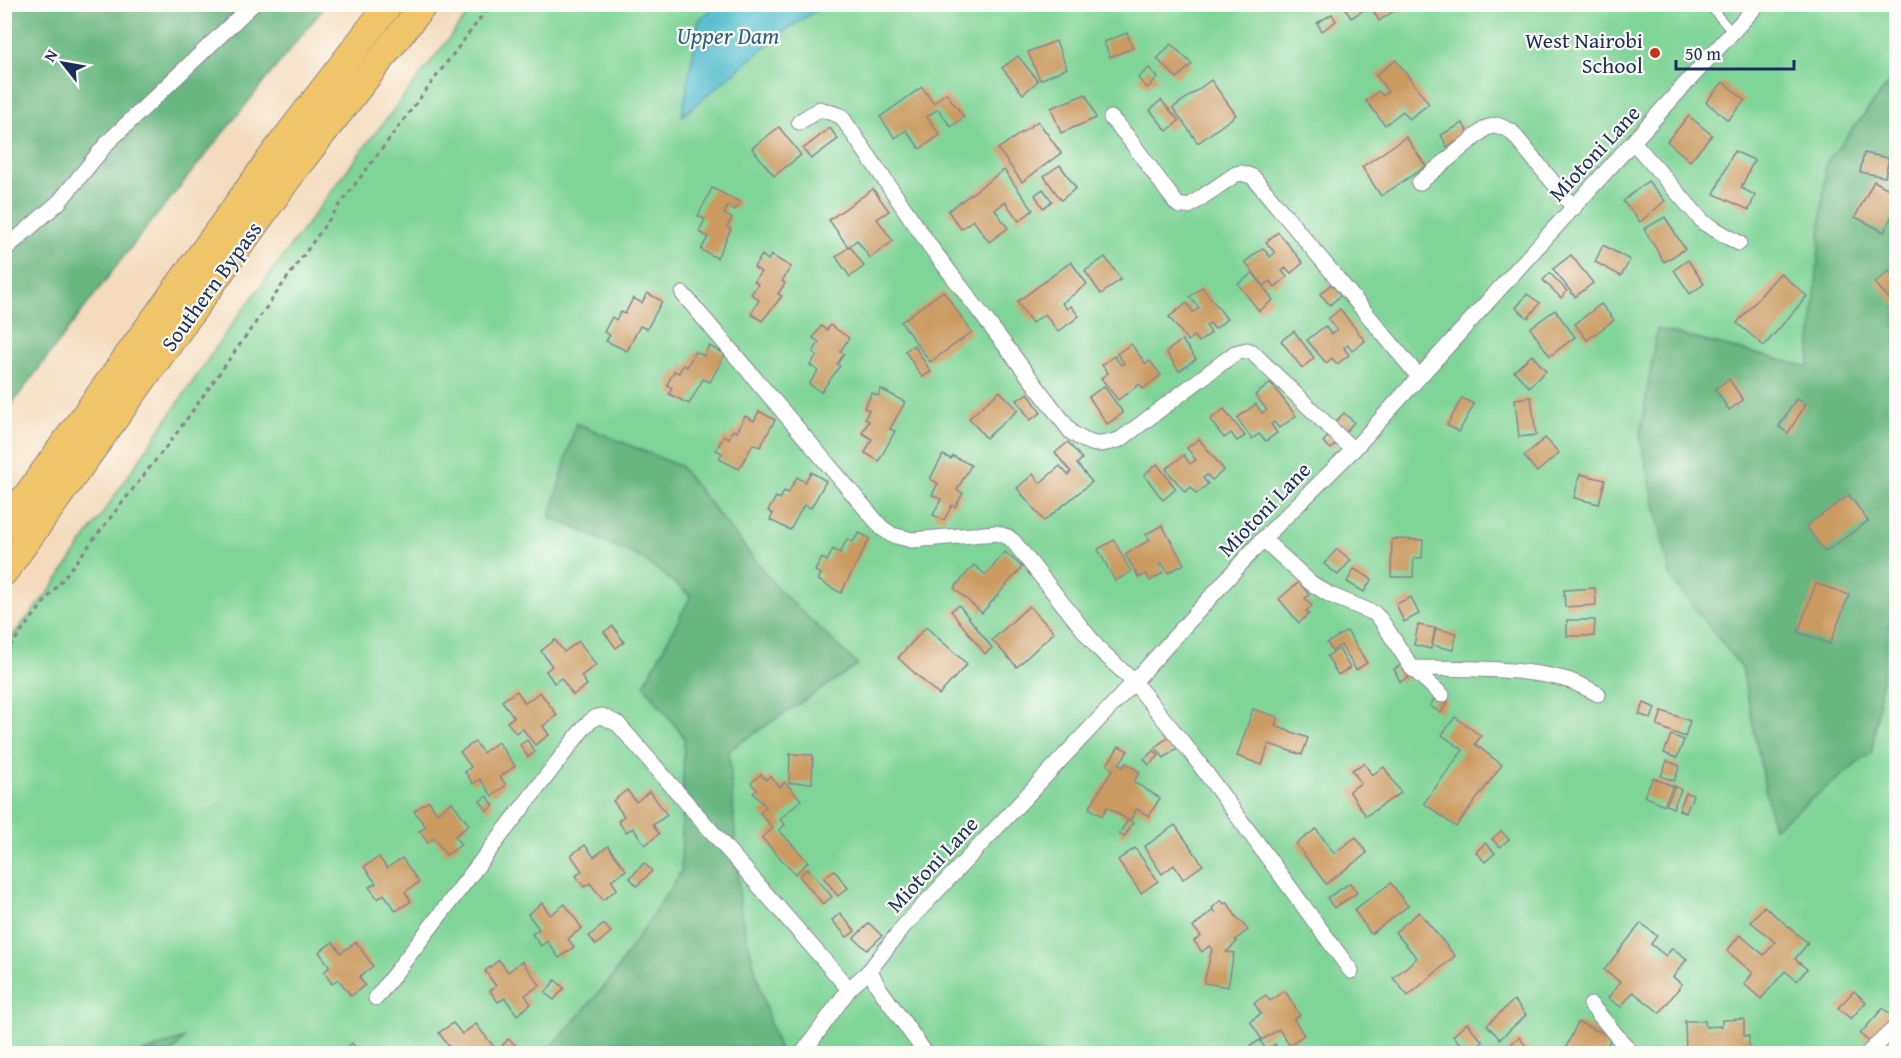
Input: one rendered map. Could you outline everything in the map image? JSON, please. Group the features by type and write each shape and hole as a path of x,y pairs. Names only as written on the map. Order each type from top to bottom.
{"highway":[{"name":"Southern Bypass","path":"4,527 276,152 389,4"},
{"name":"Southern Bypass","path":"4,572 294,170 424,4"}],"street":[{"path":"4,250 59,202 108,142 253,4"},
{"name":"Miotoni Lane","path":"802,1053 849,989 870,970 902,928 1134,682 1263,539 1353,450 1758,4"},
{"path":"799,122 820,109 841,116 932,249 1071,432 1078,437 1097,445 1121,439 1235,353 1247,350 1252,352 1353,450"},
{"path":"1111,118 1180,206 1189,206 1236,174 1246,174 1252,177 1419,377"},
{"path":"1419,183 1486,128 1497,125 1511,131 1574,208"},
{"path":"1634,143 1704,223 1738,243"},
{"path":"683,294 882,528 892,535 912,540 996,533 1008,537 1103,654 1134,682 1198,763 1352,971"},
{"path":"1263,539 1311,583 1330,595 1374,613 1381,620 1412,669 1442,695"},
{"path":"1412,669 1489,669 1533,674 1567,680 1598,694"},
{"path":"376,998 585,726 594,718 602,716 618,724 849,989"},
{"path":"870,970 877,985 926,1053"},
{"path":"1591,1005 1632,1053"},
{"path":"1867,1053 1896,1027"}],"lane":[{"path":"1711,4 1713,10 1733,33"}],"path":[{"path":"4,654 176,434 338,207 491,4"},
{"path":"4,660 8,650"}],"green space":[{"path":"5,5 326,5 124,256 5,413"},
{"path":"475,5 1896,5 1896,1053 5,1054 5,645 51,589 226,333 360,153"},
{"path":"1896,74 1896,574 1872,752 1773,829 1742,668 1671,578 1640,436 1657,329 1809,367 1826,163"},
{"path":"576,423 680,466 778,589 858,665 729,750 741,916 769,1020 781,1053 545,1054 610,980 681,872 684,737 644,685 691,596 642,558 550,517"},
{"path":"184,1038 172,1053 141,1053"}],"water":[{"name":"Upper Dam","path":"717,5 824,5 783,32 682,116 699,20"}],"building":[{"path":"1351,4 1365,4 1367,8 1351,18 1345,8"},
{"path":"1369,4 1404,4 1379,21"},
{"path":"1332,14 1336,21 1322,31 1317,23"},
{"path":"1127,33 1133,48 1110,57 1104,42"},
{"path":"1056,41 1067,68 1040,80 1028,52"},
{"path":"1171,44 1192,64 1177,78 1157,59"},
{"path":"1018,56 1038,81 1023,94 1002,68"},
{"path":"1396,60 1429,104 1409,119 1403,111 1385,125 1366,101 1379,91 1383,96 1388,92 1376,75"},
{"path":"1149,68 1158,78 1147,88 1138,78"},
{"path":"1211,80 1236,115 1198,143 1173,108"},
{"path":"1723,82 1745,100 1728,120 1706,102"},
{"path":"922,87 933,103 946,93 964,117 951,127 938,109 927,117 940,135 920,149 906,130 895,138 880,117"},
{"path":"1086,94 1096,118 1061,133 1051,108"},
{"path":"1161,100 1179,121 1167,131 1150,110"},
{"path":"1689,116 1712,135 1690,161 1667,141"},
{"path":"1038,121 1061,153 1022,182 998,149"},
{"path":"1463,123 1469,135 1447,147 1441,135"},
{"path":"779,127 801,155 774,176 752,148"},
{"path":"830,128 838,139 811,159 803,149"},
{"path":"1406,137 1426,166 1381,196 1362,167"},
{"path":"1734,151 1754,160 1741,188 1755,195 1749,210 1714,194"},
{"path":"1864,153 1889,158 1885,177 1860,172"},
{"path":"1060,165 1076,188 1061,200 1044,176"},
{"path":"1004,170 1033,210 1019,221 1005,202 995,210 1008,228 989,242 973,220 961,229 948,211"},
{"path":"1648,181 1665,201 1640,222 1623,201"},
{"path":"1874,181 1896,193 1896,208 1884,232 1855,217"},
{"path":"712,188 740,202 735,210 728,206 724,214 732,218 727,227 731,229 717,258 701,250 708,237 699,232 705,219 698,216"},
{"path":"873,189 889,211 877,219 893,241 870,258 857,240 848,247 829,220"},
{"path":"1043,189 1052,201 1043,208 1035,195"},
{"path":"1665,217 1685,249 1664,262 1644,229"},
{"path":"1278,232 1303,263 1291,273 1286,268 1282,271 1287,277 1275,287 1270,281 1264,286 1245,262 1263,248 1270,257 1275,253 1266,242"},
{"path":"1603,245 1630,260 1621,276 1595,262"},
{"path":"850,246 864,266 850,277 836,257"},
{"path":"762,255 768,260 771,255 791,267 782,281 785,283 778,294 782,296 762,321 751,314 759,300 751,294 758,284 754,281 761,272 754,267"},
{"path":"1571,255 1593,283 1575,297 1553,269"},
{"path":"1105,257 1121,279 1101,294 1085,271"},
{"path":"1688,260 1704,284 1690,294 1674,270"},
{"path":"1071,262 1087,284 1062,303 1067,309 1071,306 1079,316 1058,332 1045,314 1032,323 1017,302"},
{"path":"1889,271 1896,279 1896,306 1875,283"},
{"path":"1253,273 1273,300 1259,311 1238,284"},
{"path":"1550,273 1567,291 1561,298 1543,280"},
{"path":"1780,273 1807,296 1764,346 1737,323"},
{"path":"1331,284 1341,295 1330,305 1320,294"},
{"path":"1202,287 1227,319 1215,329 1210,323 1206,326 1211,333 1199,342 1194,336 1188,341 1169,317 1187,303 1193,312 1199,308 1190,297"},
{"path":"943,291 972,332 930,362 901,322"},
{"path":"647,293 662,301 647,329 640,326 627,351 606,341 610,335 604,332 612,317 616,320 621,312 625,314 633,298 642,303"},
{"path":"1527,294 1540,303 1528,318 1516,308"},
{"path":"1601,304 1614,320 1587,340 1575,324"},
{"path":"1340,309 1365,341 1352,351 1348,345 1344,348 1349,355 1337,364 1332,358 1326,363 1307,340 1325,326 1331,334 1337,330 1328,319"},
{"path":"1555,310 1575,337 1550,356 1530,328"},
{"path":"830,325 849,338 840,352 844,354 837,364 840,366 821,392 809,384 818,371 810,365 817,355 813,352 819,342 813,338 821,326 827,330"},
{"path":"1294,331 1314,358 1302,368 1281,341"},
{"path":"1182,340 1196,359 1179,371 1166,352"},
{"path":"1131,344 1146,364 1150,361 1161,375 1143,389 1140,384 1118,400 1101,378 1108,373 1102,365 1114,356 1121,365 1124,363 1117,354"},
{"path":"914,345 931,372 922,377 905,351"},
{"path":"709,346 725,354 710,382 703,379 689,404 669,394 672,388 667,385 674,371 679,373 683,365 687,367 695,351 704,356"},
{"path":"1532,355 1546,371 1529,387 1514,371"},
{"path":"1729,379 1743,400 1729,410 1715,389"},
{"path":"1271,383 1296,416 1279,428 1274,422 1271,424 1277,433 1266,441 1259,434 1252,439 1237,418 1256,404 1262,413 1267,410 1255,395"},
{"path":"1104,386 1123,413 1107,424 1089,397"},
{"path":"881,389 905,402 890,429 895,431 879,461 865,453 872,439 862,433 869,421 865,419 869,410 864,408 872,393 878,396"},
{"path":"1000,391 1018,410 986,438 969,418"},
{"path":"1028,393 1041,413 1030,420 1017,400"},
{"path":"1531,397 1536,435 1519,437 1515,399"},
{"path":"1462,398 1474,404 1459,432 1447,425"},
{"path":"1796,399 1806,404 1788,433 1779,427"},
{"path":"1224,409 1245,436 1237,441 1231,433 1224,438 1210,420"},
{"path":"759,411 775,420 760,447 753,444 739,469 719,459 722,453 716,450 724,436 729,438 733,430 737,432 745,416 754,421"},
{"path":"1344,413 1354,422 1346,432 1335,422"},
{"path":"1330,434 1338,441 1331,449 1323,442"},
{"path":"1545,438 1559,453 1537,472 1524,456"},
{"path":"1199,439 1224,470 1212,480 1207,475 1203,478 1208,484 1196,494 1191,487 1185,492 1166,469 1184,455 1190,464 1196,460 1187,448"},
{"path":"1068,442 1082,459 1077,464 1092,482 1044,521 1017,488 1033,474 1040,483 1060,466 1068,475 1071,472 1055,453"},
{"path":"943,455 951,459 953,456 971,465 957,490 963,493 955,507 952,505 944,520 933,515 941,499 932,495 938,483 930,479"},
{"path":"1157,464 1176,489 1163,500 1144,475"},
{"path":"811,472 826,481 811,508 804,505 790,530 770,520 773,514 768,511 776,497 780,499 784,491 788,493 797,477 805,482"},
{"path":"1580,474 1605,480 1599,504 1574,498"},
{"path":"1849,495 1868,521 1825,552 1806,526"},
{"path":"1162,525 1184,564 1168,573 1162,563 1159,565 1163,573 1150,581 1146,574 1139,578 1125,554 1150,540 1146,534"},
{"path":"859,533 870,538 841,593 818,580 821,574 815,571 822,558 827,561 833,549 840,553 847,539 853,542"},
{"path":"1392,539 1423,540 1422,558 1414,558 1413,577 1391,577"},
{"path":"1114,540 1131,572 1115,581 1098,549"},
{"path":"1337,549 1351,560 1338,575 1324,564"},
{"path":"1005,552 1022,567 982,613 954,588 974,565 986,575"},
{"path":"1354,569 1372,579 1364,592 1347,582"},
{"path":"1299,582 1309,595 1305,598 1312,606 1306,611 1309,614 1299,623 1279,599"},
{"path":"1816,583 1849,595 1830,644 1798,632"},
{"path":"1595,588 1596,605 1565,607 1564,590"},
{"path":"1411,597 1419,614 1404,622 1396,604"},
{"path":"959,605 992,648 985,654 951,611"},
{"path":"1029,606 1054,632 1017,667 992,640"},
{"path":"1567,620 1595,620 1594,636 1567,636"},
{"path":"1418,625 1435,628 1431,649 1414,645"},
{"path":"613,626 624,642 616,648 604,632"},
{"path":"926,627 967,664 939,695 898,658"},
{"path":"1436,629 1457,633 1453,650 1432,645"},
{"path":"1347,631 1367,663 1356,670 1341,645 1332,651 1327,643"},
{"path":"555,640 564,652 579,641 596,665 581,676 587,685 573,695 561,678 554,683 546,671 552,666 541,651"},
{"path":"1339,649 1350,668 1338,675 1327,656"},
{"path":"1405,663 1411,676 1400,682 1394,669"},
{"path":"517,691 525,703 540,692 557,715 543,726 549,735 535,745 522,728 516,733 507,722 514,717 502,701"},
{"path":"1437,694 1448,701 1441,713 1430,706"},
{"path":"1644,703 1655,708 1651,719 1639,714"},
{"path":"1253,709 1278,717 1275,726 1308,738 1302,755 1269,744 1262,765 1237,756"},
{"path":"1662,711 1690,721 1685,737 1657,726"},
{"path":"1455,717 1481,736 1475,744 1502,765 1456,827 1424,803 1463,750 1442,735"},
{"path":"1671,735 1684,740 1677,758 1664,753"},
{"path":"1169,737 1177,748 1164,758 1155,747"},
{"path":"527,740 535,752 528,757 520,745"},
{"path":"475,742 483,753 498,742 515,766 500,777 506,785 492,796 480,779 473,784 465,772 471,767 460,752"},
{"path":"1119,746 1128,751 1119,764 1123,767 1126,763 1140,772 1134,782 1160,798 1149,816 1137,809 1130,820 1133,823 1124,837 1119,834 1128,820 1107,807 1102,816 1089,808 1113,769 1107,765"},
{"path":"1154,750 1159,756 1149,765 1144,759"},
{"path":"790,754 813,755 812,783 789,783"},
{"path":"1667,761 1680,766 1674,781 1661,776"},
{"path":"1364,763 1372,775 1384,767 1401,793 1366,816 1349,791 1361,783 1352,770"},
{"path":"761,774 766,780 770,776 780,787 785,782 801,800 780,819 785,825 779,830 808,862 795,874 762,838 773,828 760,813 766,807 753,793 757,790 751,783"},
{"path":"1653,778 1673,786 1664,805 1644,796"},
{"path":"1675,786 1681,790 1673,808 1666,805"},
{"path":"627,790 636,802 650,791 667,815 653,825 659,834 645,845 633,828 626,832 618,821 624,816 613,801"},
{"path":"1686,793 1693,795 1686,813 1679,810"},
{"path":"487,796 494,806 487,811 480,801"},
{"path":"429,801 437,813 452,802 469,825 455,836 461,845 446,855 434,838 428,843 419,831 426,827 414,811"},
{"path":"1175,825 1203,865 1183,879 1174,865 1162,874 1144,847"},
{"path":"1316,829 1334,853 1356,837 1367,853 1326,884 1296,844"},
{"path":"1501,831 1509,839 1500,847 1492,839"},
{"path":"1485,843 1495,853 1485,862 1476,852"},
{"path":"585,845 594,857 608,846 626,870 611,880 617,889 603,900 590,883 584,887 576,876 582,871 571,855"},
{"path":"1135,848 1158,881 1141,893 1118,860"},
{"path":"379,857 387,868 402,858 419,882 405,892 411,901 396,911 384,894 378,899 369,887 376,883 364,867"},
{"path":"644,863 652,871 637,886 630,878"},
{"path":"808,868 832,897 823,904 799,876"},
{"path":"834,870 848,888 838,896 824,878"},
{"path":"1350,883 1357,893 1334,908 1327,898"},
{"path":"1391,883 1408,906 1371,934 1354,910"},
{"path":"1221,900 1224,904 1227,902 1239,921 1248,930 1235,940 1237,942 1226,952 1234,953 1228,987 1204,983 1212,949 1209,946 1202,952 1194,941 1201,936 1193,927 1212,911 1215,912 1212,908"},
{"path":"542,903 550,915 565,904 582,928 568,939 574,947 559,958 547,941 541,946 532,934 539,929 528,914"},
{"path":"1764,906 1808,943 1795,959 1807,969 1797,981 1785,971 1761,999 1744,984 1753,973 1727,951 1740,935 1764,955 1775,942 1751,922"},
{"path":"1419,912 1455,956 1408,996 1393,978 1417,958 1395,932"},
{"path":"840,913 855,931 847,937 832,920"},
{"path":"869,923 882,936 867,950 854,938"},
{"path":"1641,923 1657,936 1651,944 1666,956 1672,948 1687,959 1673,977 1682,984 1660,1013 1633,992 1621,1007 1608,998 1620,982 1604,970"},
{"path":"604,924 611,932 596,945 589,936"},
{"path":"333,942 341,953 356,942 373,966 359,977 365,985 351,996 338,979 332,984 324,972 330,967 319,952"},
{"path":"499,960 508,972 522,961 540,985 525,995 531,1004 517,1015 505,998 498,1002 490,991 496,986 485,971"},
{"path":"555,980 564,988 554,1000 545,993"},
{"path":"1285,991 1300,1015 1294,1019 1304,1035 1289,1045 1279,1029 1262,1040 1250,1021 1261,1014 1254,1003 1266,995 1270,1001"},
{"path":"1854,991 1866,1002 1851,1019 1838,1008"},
{"path":"1514,1000 1526,1015 1500,1039 1487,1025"},
{"path":"1883,1008 1894,1018 1872,1044 1860,1034"},
{"path":"1744,1019 1744,1036 1749,1036 1749,1054 1686,1054 1685,1021 1705,1021 1706,1027 1722,1026 1722,1020"},
{"path":"1578,1022 1611,1037 1604,1054 1563,1054"},
{"path":"453,1023 462,1034 476,1024 494,1047 485,1054 444,1054 450,1048 439,1033"},
{"path":"1467,1023 1483,1042 1470,1054 1453,1036"},
{"path":"1519,1037 1529,1050 1524,1054 1512,1054 1507,1048"},
{"path":"508,1039 518,1047 512,1054 501,1054 498,1051"},
{"path":"1260,1040 1266,1050 1275,1044 1279,1050 1274,1054 1255,1054 1250,1046"},
{"path":"352,1043 359,1054 338,1054"}],"place":[{"name":"West Nairobi School","path":"1655,53"}]}
